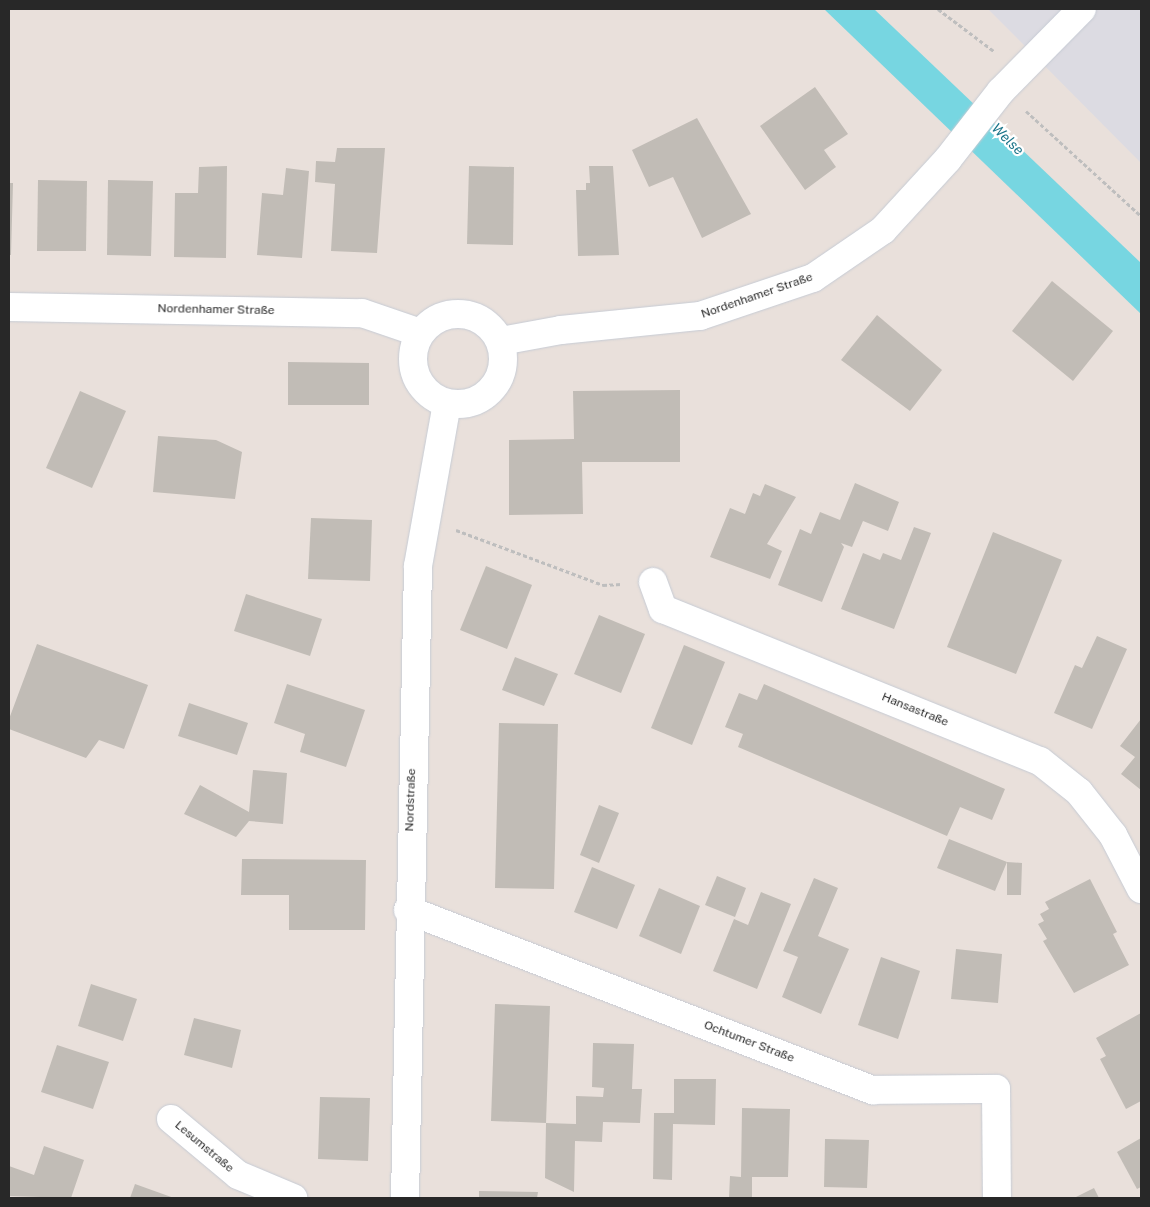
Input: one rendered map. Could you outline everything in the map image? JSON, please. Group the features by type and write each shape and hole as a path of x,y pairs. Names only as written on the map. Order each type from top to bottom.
{"street":[{"name":"Nordenhamer Straße","path":"501,342 561,330 700,316 813,278 883,230 948,159 1001,91 1022,72 1082,9"},
{"name":"Nordenhamer Straße","path":"9,307 362,313 420,333"},
{"path":"459,314 475,318 501,342 503,360 497,382 480,399 447,404 426,394 414,373 420,333 439,318 459,314"},
{"name":"Nordstraße","path":"405,1198 408,910 418,566 447,404"},
{"name":"Hansastraße","path":"653,582 663,608 1040,761 1079,792 1113,836 1141,888"},
{"name":"Ochtumer Straße","path":"408,910 873,1090 996,1089 997,1198"},
{"name":"Lesumstraße","path":"171,1119 238,1175 293,1198"}],"path":[{"path":"938,9 1022,72 1020,106 1141,216"},
{"path":"452,521 455,529 604,585 653,582"}],"shaded area":[{"path":"988,9 1141,9 1141,163 1026,47"}],"water":[{"name":"Welse","path":"824,9 874,9 1141,263 1141,314"}],"building":[{"path":"815,87 848,134 824,150 836,167 805,190 760,126"},
{"path":"697,118 751,214 702,238 673,177 649,187 632,150"},
{"path":"337,148 385,148 377,253 331,251 335,184 315,182 316,161 335,162"},
{"path":"227,166 226,258 174,257 175,193 198,193 199,167"},
{"path":"469,166 514,167 513,245 467,244"},
{"path":"589,166 613,166 619,255 578,256 576,190 586,190 586,183 590,183"},
{"path":"286,168 309,171 302,258 257,255 262,193 283,195"},
{"path":"38,180 87,181 86,251 37,251"},
{"path":"108,180 153,181 151,256 107,255"},
{"path":"9,183 13,183 11,255 9,255"},
{"path":"1052,281 1113,331 1073,381 1012,331"},
{"path":"877,315 942,370 910,411 841,360"},
{"path":"288,362 369,363 369,405 288,405"},
{"path":"680,390 680,462 582,462 583,514 509,515 509,440 574,439 573,391"},
{"path":"80,391 126,411 92,488 46,468"},
{"path":"158,436 216,440 242,452 235,499 153,492"},
{"path":"855,483 899,502 888,531 863,521 852,547 841,543 844,547 822,602 778,585 800,529 811,534 820,512 840,520"},
{"path":"765,484 796,497 767,544 782,551 770,579 710,557 730,508 745,514 753,493 760,496"},
{"path":"311,518 372,520 370,581 308,579"},
{"path":"914,527 931,533 894,629 841,609 863,553 880,560 883,553 901,560"},
{"path":"993,532 1062,560 1016,674 947,647"},
{"path":"486,566 532,585 507,649 460,630"},
{"path":"246,594 322,619 310,656 234,631"},
{"path":"599,615 645,634 621,693 574,674"},
{"path":"1097,636 1127,649 1092,729 1054,713 1075,665 1082,668"},
{"path":"37,644 148,685 124,749 99,740 86,758 9,729 9,719"},
{"path":"684,645 725,662 692,745 651,728"},
{"path":"515,657 558,674 544,706 502,690"},
{"path":"287,684 365,710 346,767 300,752 305,734 274,723"},
{"path":"764,684 1005,789 992,820 960,807 947,836 738,747 743,734 725,727 739,693 757,700"},
{"path":"189,703 248,723 237,755 178,736"},
{"path":"1141,719 1141,790 1121,774 1135,757 1120,746"},
{"path":"499,723 558,724 554,889 495,888"},
{"path":"253,770 287,773 283,824 249,821 236,837 184,814 200,785 249,812"},
{"path":"599,805 619,813 599,863 580,855"},
{"path":"949,839 1007,862 995,891 937,868"},
{"path":"242,859 366,860 365,930 289,930 289,895 241,895"},
{"path":"1007,862 1022,863 1021,895 1007,895"},
{"path":"592,867 635,885 617,929 574,912"},
{"path":"717,876 746,888 735,917 705,905"},
{"path":"814,878 838,888 818,936 849,949 821,1014 782,997 798,957 783,951"},
{"path":"1090,879 1117,932 1113,934 1129,965 1074,993 1043,941 1047,939 1038,924 1044,921 1040,914 1049,909 1045,902"},
{"path":"659,888 700,906 681,954 639,936"},
{"path":"761,892 791,904 757,989 713,971 734,919 748,925"},
{"path":"956,949 1002,954 998,1003 951,999"},
{"path":"881,957 920,971 898,1039 858,1025"},
{"path":"91,984 137,999 123,1041 78,1026"},
{"path":"495,1004 550,1006 546,1123 491,1121"},
{"path":"1141,1013 1141,1101 1126,1109 1100,1059 1106,1056 1096,1038"},
{"path":"194,1018 241,1030 232,1068 184,1055"},
{"path":"593,1043 634,1044 632,1089 642,1089 640,1123 603,1122 602,1142 575,1141 574,1192 545,1178 546,1123 576,1124 576,1096 603,1097 604,1088 592,1087"},
{"path":"57,1045 109,1062 93,1109 41,1092"},
{"path":"674,1079 716,1079 715,1125 673,1124 672,1180 653,1179 654,1113 674,1113"},
{"path":"320,1097 370,1098 368,1161 318,1159"},
{"path":"742,1108 790,1109 788,1177 752,1177 752,1198 729,1198 730,1176 741,1177"},
{"path":"1141,1138 1141,1187 1137,1189 1117,1152"},
{"path":"825,1139 869,1140 867,1188 824,1187"},
{"path":"44,1146 84,1160 71,1198 9,1196 9,1166 34,1175"},
{"path":"135,1184 174,1198 130,1198"},
{"path":"1094,1188 1099,1198 1074,1198"},
{"path":"479,1191 538,1192 537,1198 479,1198"}]}
